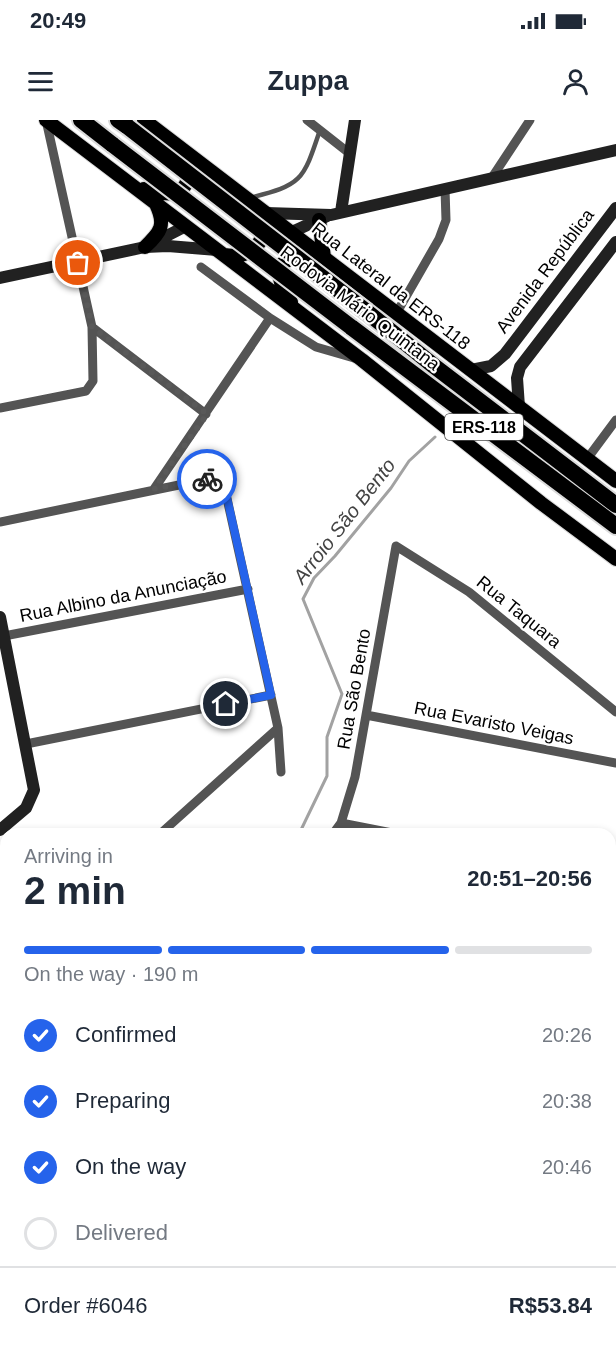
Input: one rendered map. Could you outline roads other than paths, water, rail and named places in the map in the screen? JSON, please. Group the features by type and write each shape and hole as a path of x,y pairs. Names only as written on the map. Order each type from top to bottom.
{"highway":[{"name":"Rodovia Mário Quintana","path":"81,120 616,526"},
{"name":"Rodovia Mário Quintana","path":"123,124 367,312 442,373 616,505"}],"main road":[{"path":"46,120 362,360 541,503 616,559"},
{"name":"Rua Lateral da ERS-118","path":"144,120 616,481"},
{"path":"131,183 150,192 165,194 176,194 185,188 188,179 187,168 180,153 165,136"},
{"path":"259,245 265,226 257,206 223,199 212,207 207,215 206,234 217,249 243,255 259,245 292,232"},
{"path":"145,247 156,236 162,225 161,215 155,202"},
{"path":"186,226 207,215"},
{"path":"324,257 330,216"},
{"path":"304,317 281,286 278,277 279,268 284,262 302,257 342,272"}],"street":[{"path":"0,408 86,391 93,381 92,327 46,120"},
{"path":"307,120 349,153"},
{"path":"330,216 349,153 355,120"},
{"path":"491,179 530,120"},
{"path":"292,232 330,216 616,150"},
{"path":"396,314 439,239 446,220 445,189"},
{"path":"257,206 330,216"},
{"name":"Avenida República","path":"471,370 491,366 496,362 616,208"},
{"path":"145,247 186,226"},
{"path":"519,407 517,378 520,367 616,242"},
{"path":"0,278 145,247 217,249"},
{"path":"580,255 596,268"},
{"path":"201,267 270,318 316,347 362,360"},
{"path":"154,489 270,318"},
{"path":"532,318 549,329"},
{"path":"92,327 207,414"},
{"path":"587,459 616,420"},
{"path":"0,522 208,479 224,484 278,729 281,772"},
{"name":"Rua Taquara","path":"396,546 469,592 616,712"},
{"name":"Rua São Bento","path":"337,828 341,823 355,777 396,546"},
{"name":"Rua Albino da Anunciação","path":"4,636 248,589"},
{"path":"0,617 34,790 26,808 2,828"},
{"path":"26,744 271,695"},
{"name":"Rua Evaristo Veigas","path":"366,715 616,763"},
{"path":"167,828 278,729"},
{"path":"341,823 366,828"}],"lane":[{"path":"257,206 300,178 310,159 320,130"}],"waterway":[{"name":"Arroio São Bento","path":"302,828 327,776 327,737 342,694 303,599 314,578 391,488 409,461 435,437"}]}
